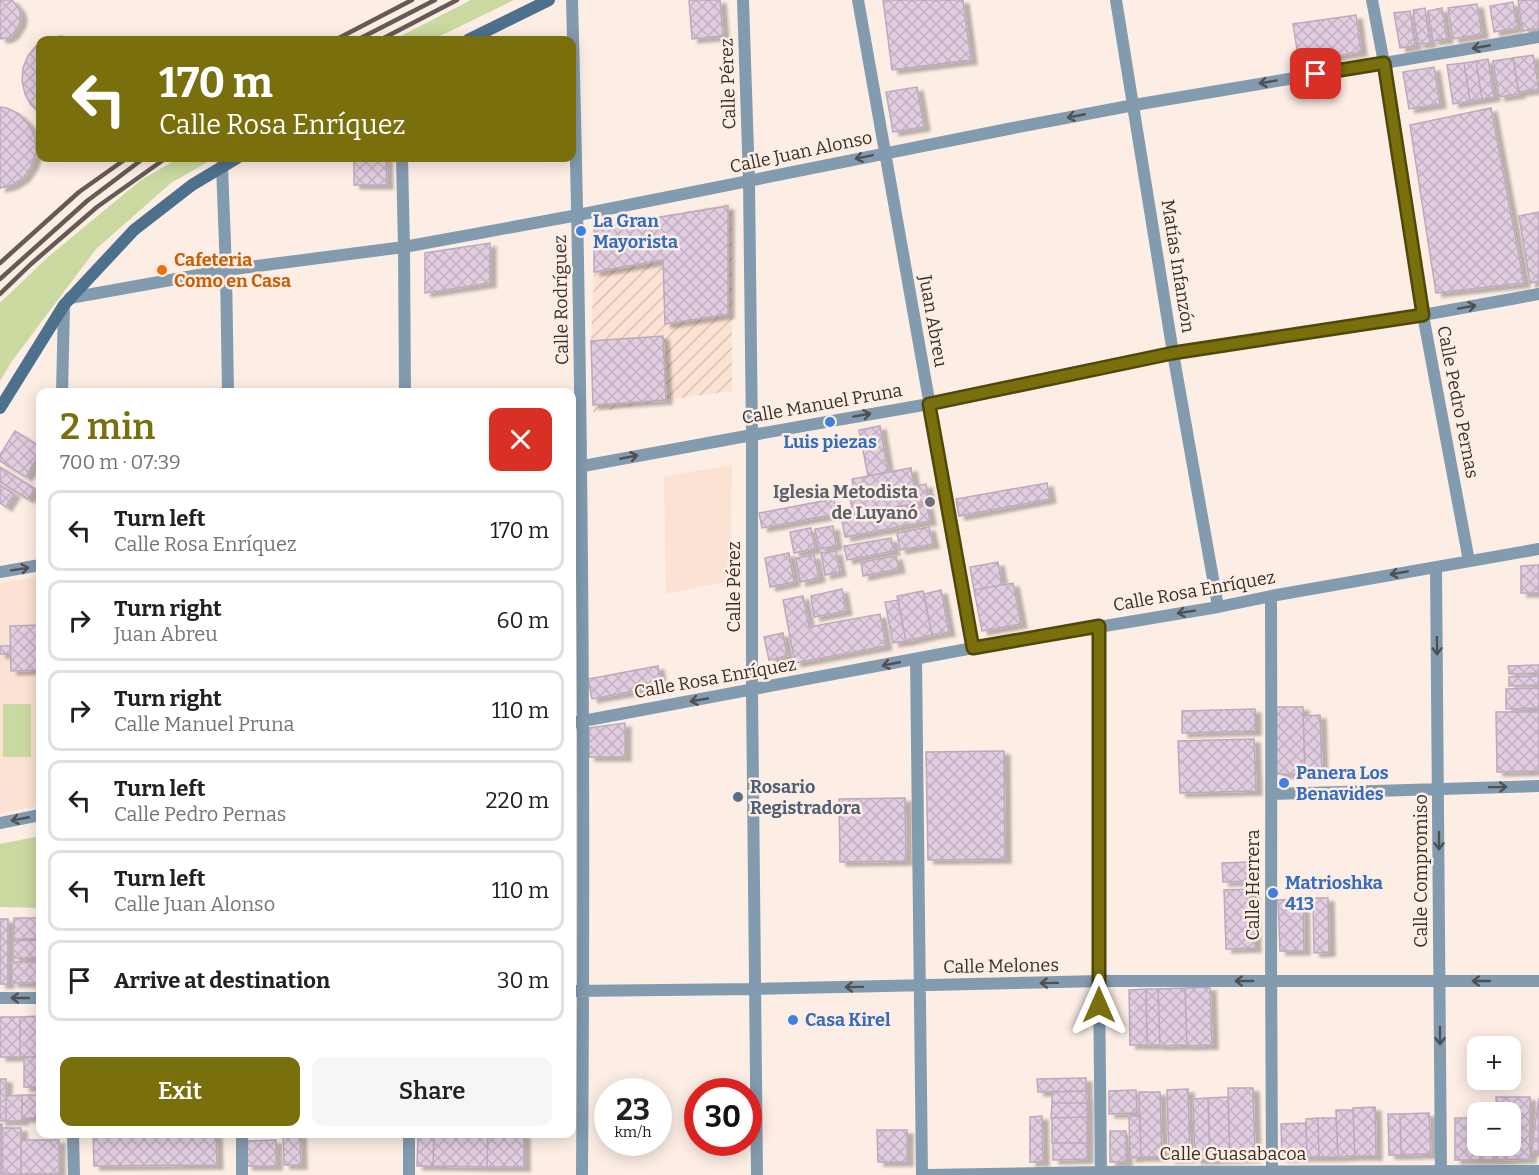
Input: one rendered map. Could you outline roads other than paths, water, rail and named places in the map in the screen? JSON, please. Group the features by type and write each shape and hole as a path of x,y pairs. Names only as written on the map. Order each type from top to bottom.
{"main road":[{"path":"476,36 549,0"},
{"path":"0,408 67,302 134,230 192,185 230,162"}],"street":[{"name":"Calle Rodríguez","path":"572,0 573,36"},
{"name":"Calle Pérez","path":"743,0 749,181 757,1175"},
{"name":"Juan Abreu","path":"858,0 973,648"},
{"name":"Matías Infanzón","path":"1116,0 1173,353 1218,607"},
{"name":"Calle Pedro Pernas","path":"1372,0 1423,315 1469,561"},
{"name":"Calle Juan Alonso","path":"67,302 226,270 404,247 1134,105 1539,37"},
{"name":"Calle Rodríguez","path":"576,143 578,214 576,467 578,991 582,1175"},
{"path":"402,162 405,388"},
{"path":"222,166 228,388"},
{"name":"Calle Manuel Pruna","path":"576,467 929,404 1173,353 1423,315 1539,294"},
{"path":"62,388 67,302"},
{"name":"Calle Rosa Enríquez","path":"578,722 973,648 1218,607 1539,549"},
{"path":"0,572 36,566"},
{"name":"Calle Compromiso","path":"1436,567 1441,1173"},
{"name":"Calle Herrera","path":"1271,596 1272,1173"},
{"path":"1099,626 1101,1174"},
{"path":"916,659 924,1175"},
{"path":"1272,794 1539,786"},
{"path":"0,823 36,816"},
{"name":"Calle Melones","path":"578,991 1099,981 1539,981"},
{"path":"0,998 36,998"},
{"path":"73,1138 74,1175"},
{"path":"242,1138 242,1175"},
{"path":"409,1138 409,1175"},
{"name":"Calle Guasabacoa","path":"924,1175 1539,1171"}],"railway":[{"path":"343,36 412,0"},
{"path":"365,36 435,0"},
{"path":"388,36 457,0"},
{"path":"0,263 79,192 121,162"},
{"path":"0,279 87,201 139,162"},
{"path":"0,294 97,207 160,162"}],"place":[{"name":"La Gran Mayorista","path":"581,231"},
{"name":"Cafeteria Como en Casa","path":"162,270"},
{"name":"Luis piezas","path":"830,422"},
{"name":"Iglesia Metodista de Luyanó","path":"930,502"},
{"name":"Panera Los Benavides","path":"1284,783"},
{"name":"Rosario Registradora","path":"738,797"},
{"name":"Matrioshka 413","path":"1273,893"},
{"name":"Casa Kirel","path":"793,1020"}]}
